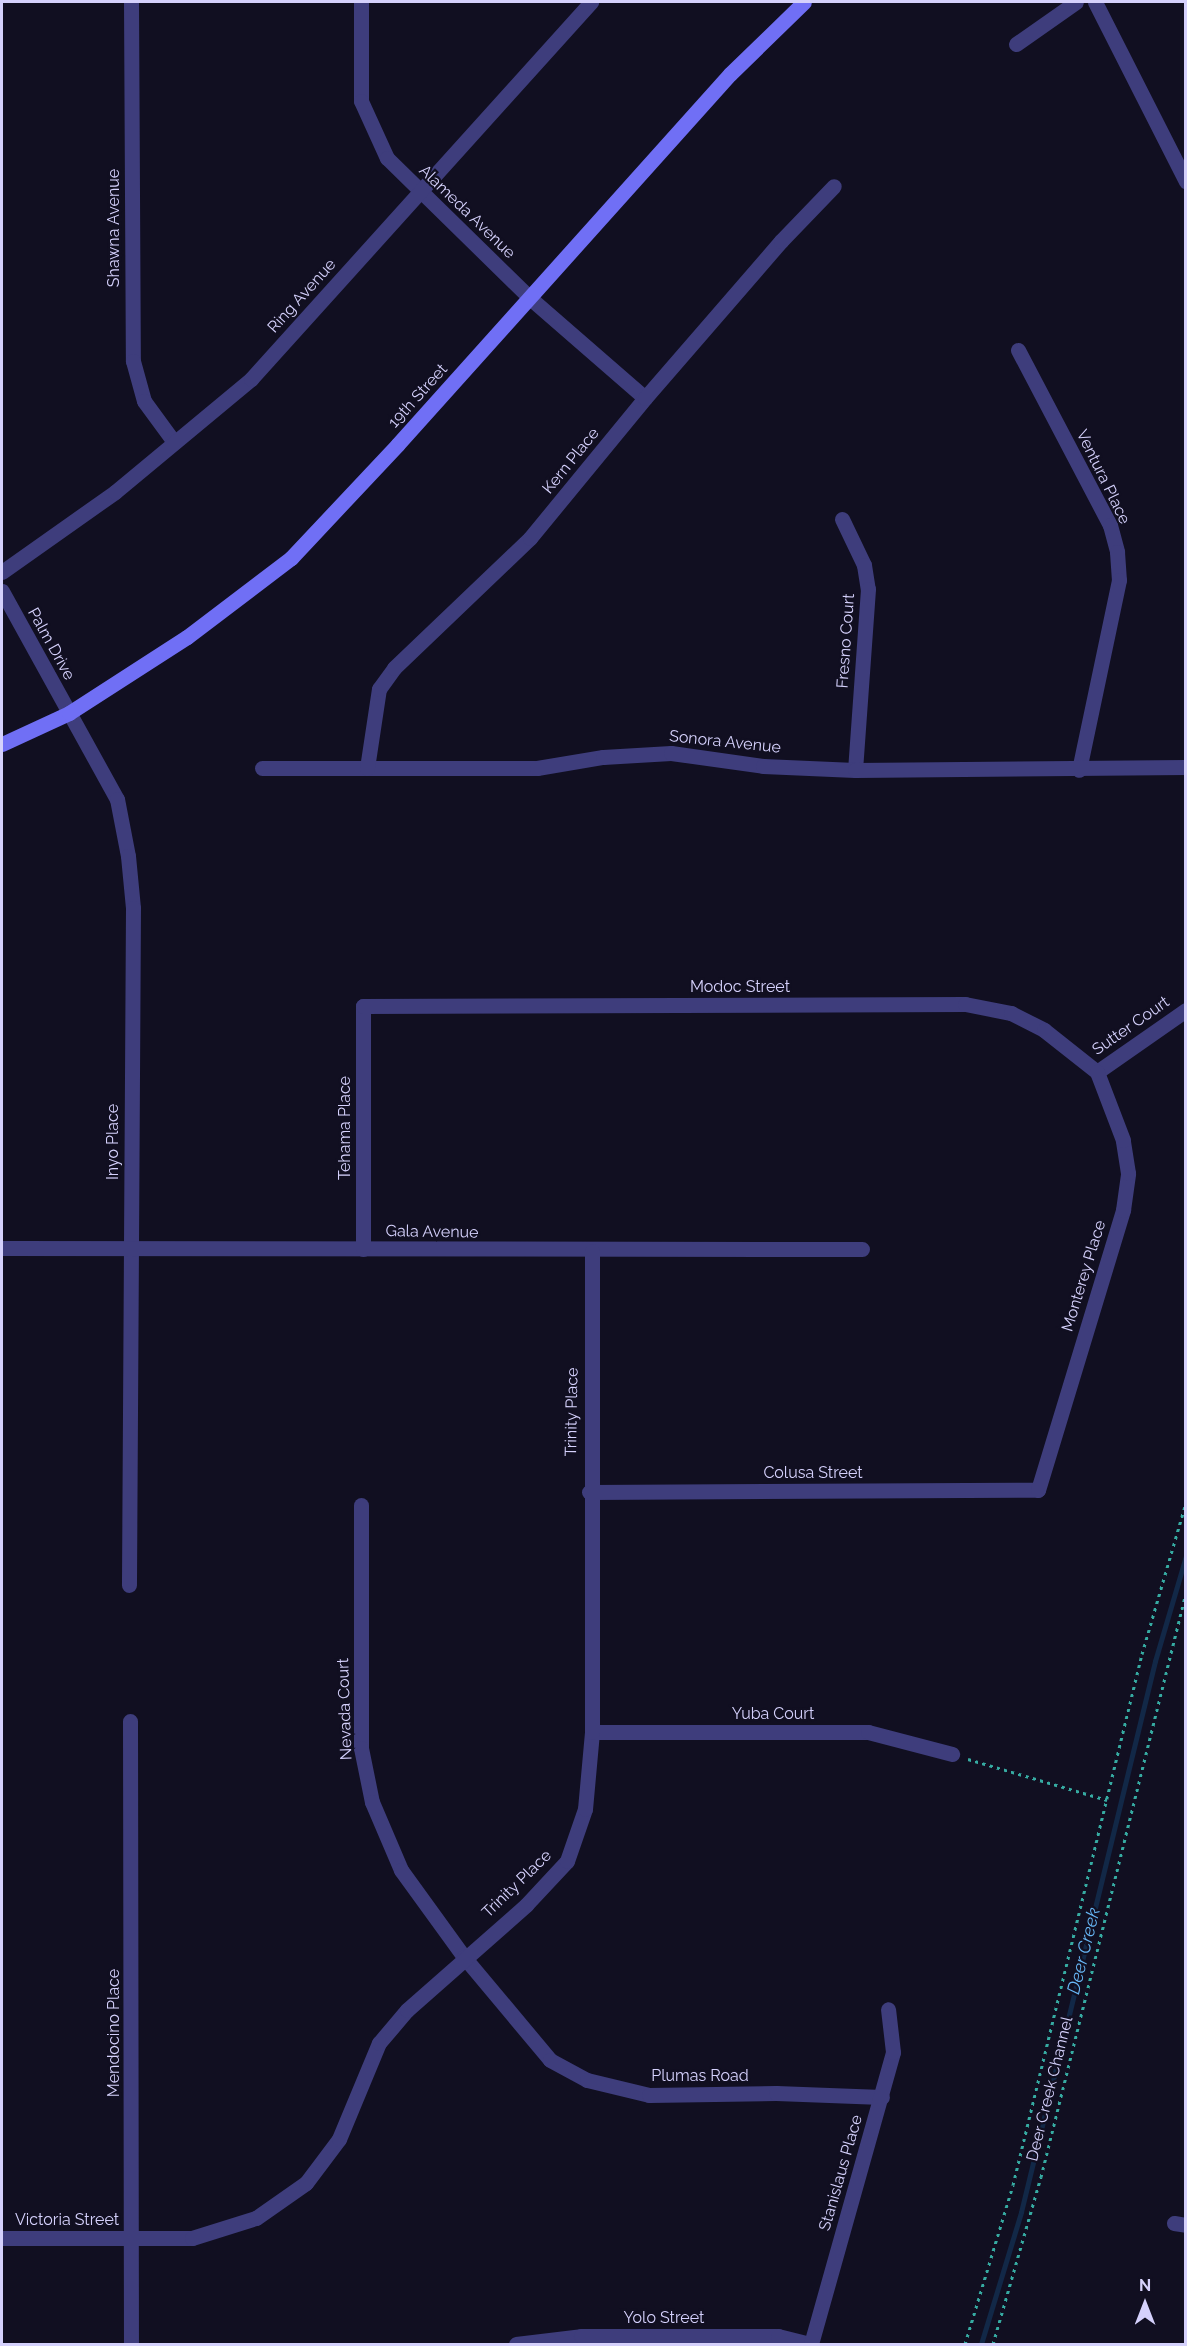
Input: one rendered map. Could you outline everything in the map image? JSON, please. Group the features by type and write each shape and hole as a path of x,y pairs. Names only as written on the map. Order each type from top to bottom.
{"street":[{"name":"Shawna Avenue","path":"130,2 133,361 144,401 174,442"},
{"name":"Alameda Avenue","path":"361,2 361,101 387,158 420,193 530,298 645,398"},
{"name":"Ring Avenue","path":"2,572 115,492 251,379 591,2"},
{"name":"19th Street","path":"2,744 69,713 187,637 291,558 530,298 730,74 804,2"},
{"path":"1016,44 1076,2"},
{"path":"1095,2 1185,181"},
{"name":"Kern Place","path":"368,768 378,689 394,668 530,538 645,398 781,241 834,186"},
{"name":"Ventura Place","path":"1018,350 1110,525 1117,552 1119,580 1079,770"},
{"name":"Fresno Court","path":"842,519 864,565 868,589 855,770"},
{"name":"Palm Drive","path":"2,591 69,713"},
{"name":"Inyo Place","path":"69,713 117,799 128,856 133,908 129,1585"},
{"name":"Sonora Avenue","path":"262,768 537,768 603,757 671,753 763,766 855,770 1079,770 1185,767"},
{"name":"Modoc Street","path":"363,1006 965,1004 1011,1013 1044,1030 1097,1072"},
{"name":"Tehama Place","path":"363,1006 363,1249"},
{"name":"Sutter Court","path":"1097,1072 1185,1010"},
{"name":"Monterey Place","path":"1038,1490 1123,1210 1128,1173 1123,1140 1097,1072"},
{"name":"Gala Avenue","path":"2,1248 592,1251 862,1249"},
{"name":"Trinity Place","path":"133,2238 192,2238 256,2218 306,2183 339,2139 378,2043 407,2010 526,1905 567,1861 585,1809 592,1732 589,1492 592,1251"},
{"name":"Colusa Street","path":"589,1492 1038,1490"},
{"name":"Nevada Court","path":"361,1505 361,1748 365,1776 385,1840 400,1870 464,1958"},
{"name":"Mendocino Place","path":"130,1721 133,2238 131,2344"},
{"name":"Yuba Court","path":"592,1732 868,1732 952,1754"},
{"name":"Plumas Road","path":"464,1958 550,2060 587,2080 649,2095 776,2093 882,2097"},
{"name":"Stanislaus Place","path":"811,2344 893,2052 888,2009"},
{"name":"Victoria Street","path":"2,2238 133,2238"},
{"name":"Yolo Street","path":"516,2344 581,2336 778,2336 811,2344"}],"path":[{"path":"965,2344 1016,2174 1142,1654 1185,1503"},
{"name":"Deer Creek Channel","path":"993,2344 1041,2176 1185,1593"},
{"path":"952,1754 1107,1800"}],"waterway":[{"name":"Deer Creek","path":"981,2344 1021,2212 1155,1661 1186,1556"}]}
